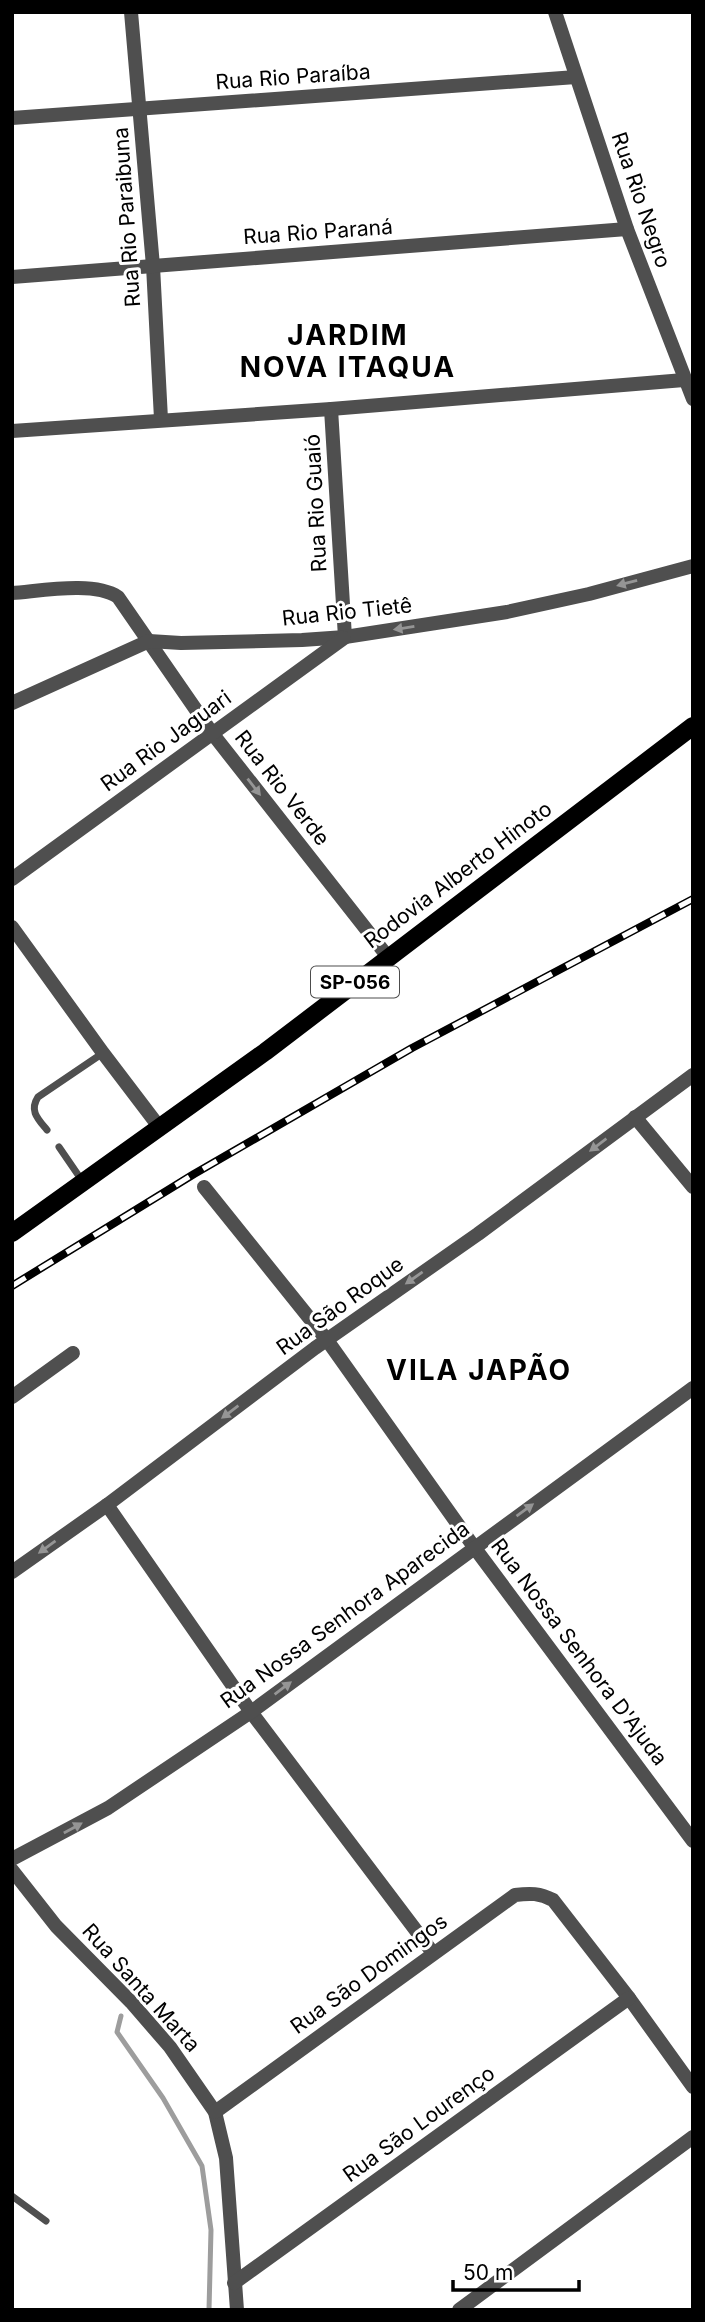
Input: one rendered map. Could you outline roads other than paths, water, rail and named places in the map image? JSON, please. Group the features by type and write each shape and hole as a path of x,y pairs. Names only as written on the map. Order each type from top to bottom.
{"main road":[{"name":"Rodovia Alberto Hinoto","path":"12,1233 265,1052 693,726"}],"street":[{"name":"Rua Rio Paraibuna","path":"131,12 153,266 161,419"},
{"name":"Rua Rio Negro","path":"555,12 627,229 693,400"},
{"name":"Rua Rio Paraíba","path":"12,118 576,77"},
{"name":"Rua Rio Paraná","path":"12,277 627,229"},
{"path":"12,431 331,409 684,380"},
{"name":"Rua Rio Guaió","path":"331,409 345,637"},
{"name":"Rua Rio Tietê","path":"12,703 149,641 181,643 345,637 507,612 589,594 693,566"},
{"name":"Rua Rio Verde","path":"12,593 88,589 110,592 118,597 212,733 388,957"},
{"name":"Rua Rio Jaguari","path":"12,879 345,637"},
{"path":"12,927 160,1128"},
{"name":"Rua São Roque","path":"12,1572 693,1075"},
{"path":"635,1117 693,1187"},
{"name":"Rua Nossa Senhora D'Ajuda","path":"204,1187 327,1340 474,1547 693,1841"},
{"path":"12,1397 74,1353"},
{"name":"Rua Nossa Senhora Aparecida","path":"12,1859 108,1808 251,1712 693,1388"},
{"path":"107,1505 251,1712 432,1953"},
{"name":"Rua Santa Marta","path":"12,1870 55,1926 131,2001 170,2047 215,2112 226,2158 237,2310"},
{"name":"Rua São Domingos","path":"215,2112 515,1895 531,1893 553,1900 629,1998"},
{"path":"629,1998 693,2087"},
{"name":"Rua São Lourenço","path":"234,2283 629,1998"},
{"path":"459,2310 693,2137"}],"lane":[{"path":"47,1130 34,1113 33,1104 38,1097 103,1053"},
{"path":"58,1147 84,1183"},
{"path":"12,2196 47,2221"}],"waterway":[{"path":"121,2016 117,2032 163,2098 202,2166 211,2230 209,2310"}],"railway":[{"path":"12,1286 194,1174 412,1048 693,899"}],"district":[{"name":"JARDIM NOVA ITAQUA","path":"348,351"},
{"name":"VILA JAPÃO","path":"479,1370"}]}
